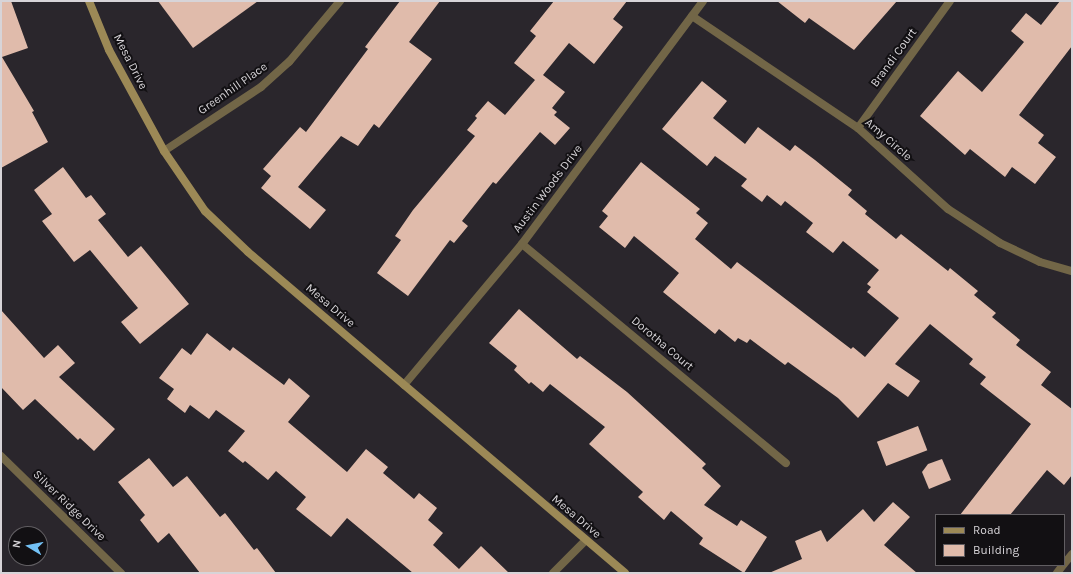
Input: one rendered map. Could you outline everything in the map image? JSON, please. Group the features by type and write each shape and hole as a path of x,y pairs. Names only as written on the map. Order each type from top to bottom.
{"street":[{"name":"Mesa Drive","path":"89,1 109,50 164,151 206,211 248,252 624,573"},
{"name":"Greenhill Place","path":"164,151 261,87 289,62 340,1"},
{"name":"Austin Woods Drive","path":"404,385 522,244 703,1"},
{"name":"Brandi Court","path":"858,128 950,1"},
{"name":"Amy Circle","path":"692,16 858,128 948,209 1000,242 1040,262 1072,271"},
{"name":"Dorotha Court","path":"522,244 786,463"},
{"name":"Silver Ridge Drive","path":"1,456 121,573"},
{"path":"553,573 584,540"},
{"path":"1065,563 1072,554"}],"building":[{"path":"1,1 11,1 28,48 2,57 34,111 32,112 48,142 1,168"},
{"path":"158,1 258,1 193,48"},
{"path":"400,1 440,1 409,42 432,59 379,128 374,124 358,146 341,136 298,187 326,210 310,229 261,188 271,176 263,169 300,127 306,132 368,49 365,47"},
{"path":"554,1 627,1 613,19 623,27 594,64 569,43 543,75 565,92 552,108 557,112 554,115 570,128 555,145 540,132 496,184 493,182 462,221 468,226 454,243 450,240 408,296 377,273 401,240 395,236 413,210 475,136 467,130 477,118 475,116 488,101 505,115 535,80 514,63 536,36 530,31"},
{"path":"777,1 897,1 854,50 809,18 805,23"},
{"path":"1060,1 1072,1 1072,46 1019,115 1044,135 1038,143 1056,157 1035,184 1012,167 1005,177 970,149 965,155 920,116 958,71 982,92 1024,42 1011,31 1026,13 1041,25"},
{"path":"702,81 727,101 713,118 745,144 758,127 790,151 795,145 852,190 848,195 867,211 865,214 896,239 901,234 948,271 950,268 978,291 974,295 996,313 992,317 1020,340 1016,345 1051,372 1041,385 1072,409 1072,475 1064,485 1047,470 1011,514 961,514 1031,424 980,384 986,377 969,364 973,359 930,324 895,364 920,381 908,397 888,383 858,418 838,398 788,362 785,365 750,339 747,343 738,338 735,342 719,329 715,334 663,292 679,273 634,236 625,248 599,227 608,216 602,211 641,162 700,209 696,213 708,223 695,239 731,269 737,262 851,349 853,347 865,357 899,318 867,292 871,287 867,284 879,270 843,241 833,253 806,232 813,223 785,201 781,206 767,195 762,202 741,186 747,179 715,156 707,166 662,129"},
{"path":"63,167 86,198 91,195 106,214 98,220 128,257 141,246 189,304 140,344 121,322 138,308 90,250 74,262 42,221 52,214 34,190"},
{"path":"519,309 577,359 580,356 627,392 706,464 702,468 721,486 704,505 737,526 741,520 767,537 744,573 699,544 703,538 671,511 664,520 638,497 643,492 589,444 605,427 550,384 543,392 531,382 529,384 514,370 517,366 489,343"},
{"path":"1,310 44,358 58,345 75,363 59,377 115,429 94,451 80,438 78,440 35,399 23,410 1,387"},
{"path":"207,333 230,351 233,347 284,385 289,378 310,396 288,422 347,472 366,449 388,467 383,473 414,499 419,493 437,508 428,520 443,533 433,545 459,569 481,546 509,573 413,573 347,518 331,537 296,509 306,497 276,471 268,480 245,461 243,463 228,451 245,431 216,410 209,419 190,405 185,413 167,399 174,389 159,378 182,348 191,355"},
{"path":"918,426 927,450 886,466 877,442"},
{"path":"149,458 173,487 187,476 220,517 225,513 254,550 257,548 276,573 200,573 169,533 158,543 140,520 145,515 118,482"},
{"path":"942,459 951,480 929,489 922,472 928,464"},
{"path":"893,502 910,517 884,545 917,573 769,573 802,559 795,541 821,530 827,542 863,509 874,522"}]}
